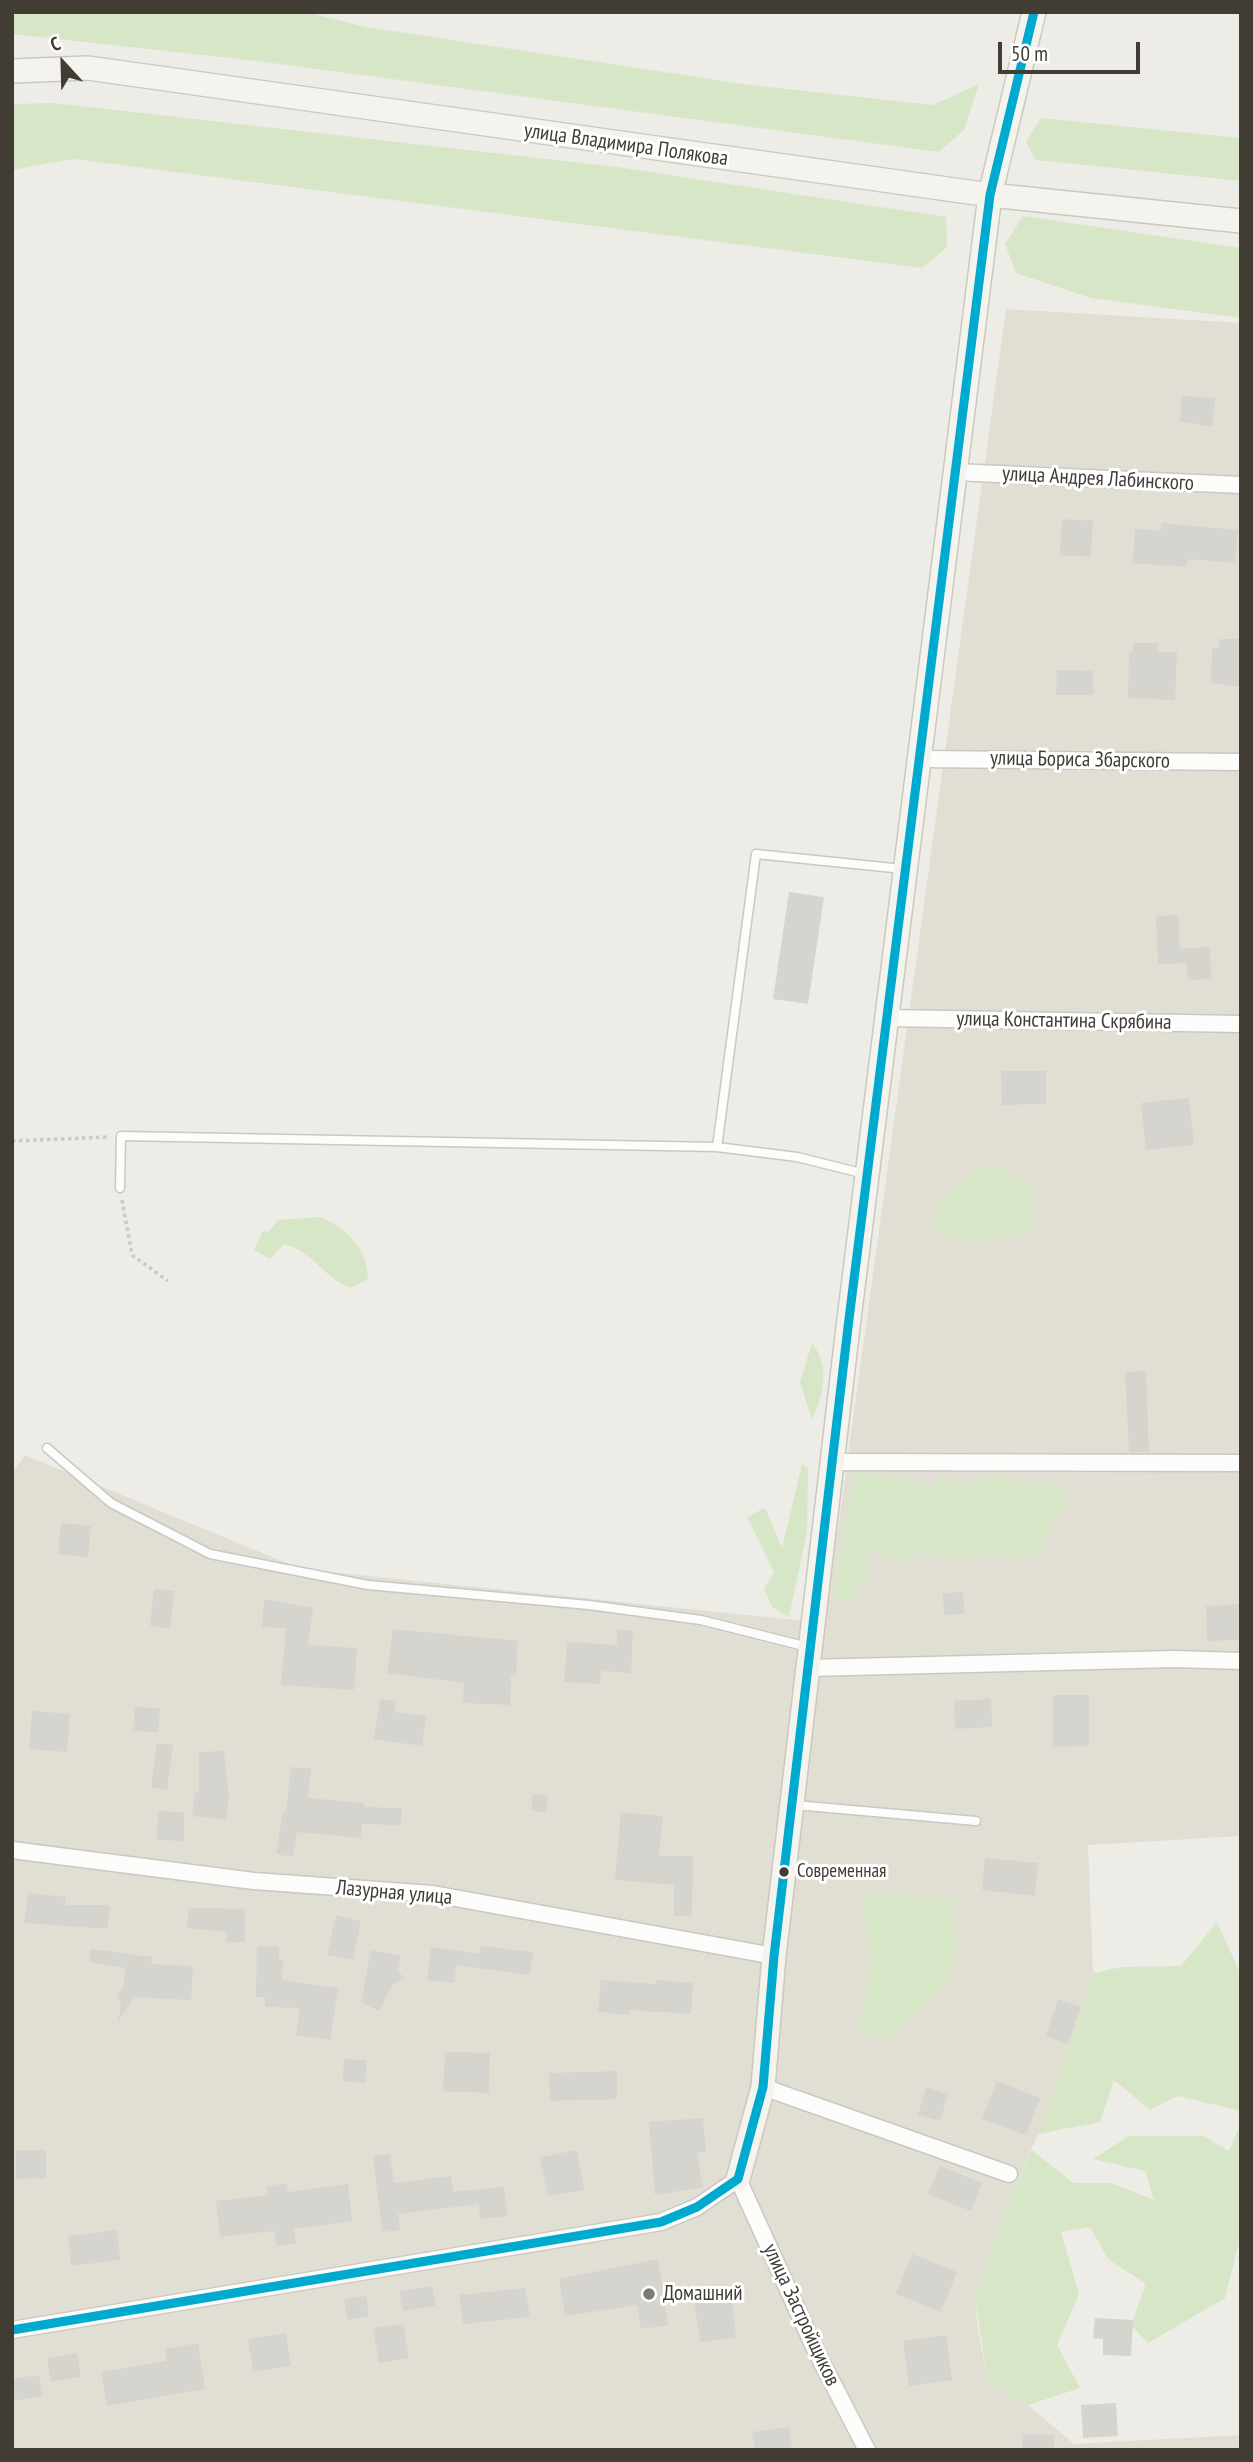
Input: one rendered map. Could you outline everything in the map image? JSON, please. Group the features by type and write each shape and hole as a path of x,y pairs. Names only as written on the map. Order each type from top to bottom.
{"street":[{"path":"12,2330 661,2222 697,2207 738,2179 764,2087 774,1956 832,1462 990,195 1034,12"},
{"name":"улица Владимира Полякова","path":"12,71 88,68 990,195 1241,221"},
{"name":"улица Андрея Лабинского","path":"955,472 1241,485"},
{"name":"улица Бориса Збарского","path":"919,759 1241,762"},
{"name":"улица Константина Скрябина","path":"887,1018 1241,1024"},
{"path":"832,1462 1241,1463"},
{"path":"809,1658 1241,1661"},
{"name":"Лазурная улица","path":"12,1850 254,1881 433,1894 774,1956"},
{"path":"764,2087 1009,2174"},
{"name":"улица Застройщиков","path":"738,2179 815,2349 867,2450"}],"lane":[{"path":"717,1147 756,854 906,869"},
{"path":"120,1188 121,1136 717,1147 797,1157 867,1175"},
{"path":"47,1448 111,1503 210,1554 368,1584 589,1605 701,1620 809,1658"},
{"path":"792,1805 976,1821"}],"path":[{"path":"12,1141 121,1136"},
{"path":"120,1188 132,1255 168,1281"}],"shaded area":[{"path":"1006,309 1241,323 1241,1836 1088,1845 1093,1973 1038,2134 1009,2201 975,2298 978,2330 988,2382 1028,2405 1074,2444 1241,2435 1241,2450 12,2450 12,1474 25,1455 301,1569 825,1623"}],"green space":[{"path":"12,12 306,12 366,27 750,85 933,105 979,84 964,130 939,152 257,61 12,34"},
{"path":"54,103 617,167 946,217 947,247 922,268 74,159 12,170 12,104"},
{"path":"1041,118 1241,138 1241,181 1036,160 1026,142"},
{"path":"1023,216 1241,248 1241,318 1091,298 1016,273 1005,244"},
{"path":"993,1166 1032,1184 1034,1228 1010,1236 983,1240 957,1239 933,1231 940,1199 973,1173"},
{"path":"320,1217 339,1227 354,1241 364,1258 368,1279 350,1288 303,1253 284,1244 270,1259 254,1250 264,1229 267,1233 278,1220"},
{"path":"812,1343 821,1361 823,1380 820,1400 812,1420 800,1382"},
{"path":"802,1464 808,1468 807,1532 789,1617 772,1607 764,1589 774,1572 747,1517 765,1508 782,1548"},
{"path":"855,1471 924,1483 927,1491 943,1478 962,1487 1003,1473 1020,1483 1060,1486 1070,1503 1055,1517 1039,1555 1019,1559 999,1553 961,1560 920,1552 903,1562 864,1549 870,1569 849,1605 832,1594"},
{"path":"860,1892 953,1899 958,1956 943,1989 886,2042 860,2031 871,1960"},
{"path":"1217,1922 1241,1975 1241,2111 1178,2096 1150,2110 1114,2080 1100,2122 1038,2134 1093,1973 1122,1967 1181,1966"},
{"path":"1241,2123 1241,2246 1238,2247 1225,2298 1148,2343 1131,2325 1146,2284 1108,2259 1090,2227 1061,2232 1079,2294 1057,2345 1080,2388 1028,2405 988,2382 975,2298 1009,2201 1032,2150 1073,2183 1111,2183 1154,2200 1145,2171 1093,2159 1129,2136 1204,2136 1229,2151"}],"building":[{"path":"1182,396 1215,398 1212,427 1180,421"},
{"path":"1062,519 1093,521 1091,557 1060,555"},
{"path":"1161,523 1238,530 1235,563 1188,559 1187,567 1133,563 1135,529 1161,531"},
{"path":"1220,639 1241,639 1241,687 1211,683 1212,648 1219,648"},
{"path":"1133,643 1158,643 1157,652 1177,652 1175,700 1128,698 1129,651 1133,651"},
{"path":"1057,670 1093,671 1093,695 1056,695"},
{"path":"789,892 824,897 808,1004 773,999"},
{"path":"1178,915 1180,949 1210,947 1211,979 1188,980 1187,963 1158,964 1156,916"},
{"path":"1001,1071 1046,1071 1046,1104 1002,1105"},
{"path":"1189,1098 1194,1145 1146,1150 1141,1103"},
{"path":"1146,1371 1149,1452 1129,1452 1125,1372"},
{"path":"61,1523 91,1526 88,1557 58,1554"},
{"path":"154,1589 174,1591 170,1628 150,1626"},
{"path":"963,1592 964,1614 944,1615 943,1593"},
{"path":"264,1599 313,1608 308,1645 357,1648 354,1690 281,1685 286,1628 262,1627"},
{"path":"1241,1604 1241,1640 1207,1641 1206,1606"},
{"path":"393,1629 518,1641 516,1676 511,1676 510,1705 463,1703 464,1683 387,1673"},
{"path":"617,1630 633,1630 631,1673 601,1671 600,1684 564,1682 567,1642 617,1645"},
{"path":"1053,1695 1089,1695 1089,1746 1053,1747"},
{"path":"380,1699 396,1701 395,1712 426,1716 422,1746 374,1739"},
{"path":"991,1699 992,1727 955,1729 954,1701"},
{"path":"135,1707 160,1708 158,1732 133,1731"},
{"path":"32,1711 70,1714 67,1752 29,1749"},
{"path":"157,1743 173,1745 167,1789 151,1788"},
{"path":"224,1751 229,1796 226,1820 192,1816 195,1792 199,1792 199,1752"},
{"path":"291,1767 311,1769 308,1798 364,1803 364,1807 402,1808 401,1825 362,1824 361,1838 297,1832 293,1857 276,1854 283,1812 286,1813"},
{"path":"533,1794 548,1796 546,1813 531,1810"},
{"path":"158,1811 184,1812 184,1841 157,1840"},
{"path":"621,1812 663,1816 659,1856 693,1856 692,1916 674,1916 674,1885 615,1880"},
{"path":"985,1858 1038,1863 1035,1896 982,1890"},
{"path":"28,1893 66,1897 65,1905 109,1905 108,1929 24,1923"},
{"path":"189,1908 245,1909 245,1942 227,1943 227,1932 186,1928"},
{"path":"336,1915 361,1921 353,1960 327,1955"},
{"path":"257,1946 279,1947 279,1959 283,1960 282,1980 338,1988 330,2040 296,2035 300,2008 265,2007 265,1997 256,1997"},
{"path":"480,1946 533,1952 530,1975 456,1965 454,1983 427,1980 431,1947 479,1954"},
{"path":"91,1949 152,1957 151,1964 193,1966 191,2000 134,1997 118,2022 121,2004 117,1995 123,1988 126,1968 89,1962"},
{"path":"371,1950 401,1956 398,1971 404,1978 392,1985 379,2011 361,2002"},
{"path":"601,1980 656,1984 656,1980 693,1983 691,2014 630,2010 630,2015 598,2012"},
{"path":"1058,1999 1081,2007 1068,2044 1046,2036"},
{"path":"445,2052 490,2053 489,2093 443,2091"},
{"path":"344,2059 367,2060 365,2083 343,2081"},
{"path":"617,2071 617,2099 550,2101 549,2073"},
{"path":"997,2081 1040,2098 1026,2135 982,2119"},
{"path":"926,2087 948,2094 940,2121 918,2115"},
{"path":"703,2118 706,2152 697,2153 703,2187 655,2195 649,2122"},
{"path":"16,2150 46,2150 46,2178 16,2179"},
{"path":"577,2150 584,2190 548,2196 540,2157"},
{"path":"390,2154 394,2183 451,2176 453,2192 504,2187 508,2216 480,2219 479,2204 398,2214 400,2230 382,2232 373,2156"},
{"path":"940,2166 982,2183 971,2211 928,2194"},
{"path":"287,2183 288,2192 348,2184 352,2221 294,2229 296,2243 277,2246 274,2231 220,2237 216,2201 268,2195 267,2186"},
{"path":"117,2230 120,2260 71,2266 68,2236"},
{"path":"912,2254 957,2272 941,2312 896,2294"},
{"path":"658,2259 668,2325 641,2329 637,2305 565,2316 559,2279"},
{"path":"432,2286 436,2306 403,2311 399,2291"},
{"path":"525,2288 530,2317 463,2324 459,2295"},
{"path":"731,2294 736,2338 700,2342 694,2299"},
{"path":"366,2296 369,2316 348,2320 344,2299"},
{"path":"1095,2318 1133,2320 1131,2356 1103,2355 1103,2339 1093,2338"},
{"path":"403,2324 409,2358 379,2363 373,2328"},
{"path":"286,2333 291,2366 253,2372 248,2339"},
{"path":"946,2335 952,2380 909,2386 903,2341"},
{"path":"198,2343 205,2389 107,2406 101,2372 167,2361 165,2349"},
{"path":"77,2353 81,2377 51,2382 47,2358"},
{"path":"39,2375 42,2396 12,2401 12,2379"},
{"path":"1116,2403 1118,2436 1083,2438 1081,2405"},
{"path":"789,2427 792,2450 755,2450 752,2432"},
{"path":"1023,2434 1054,2435 1054,2450 1022,2450"}],"transit line":[{"path":"12,2330 661,2222 697,2207 738,2179 763,2087 774,1956 848,1327 990,195 1034,12"}],"place":[{"name":"Современная","path":"784,1872"},
{"name":"Домашний","path":"649,2294"}]}
